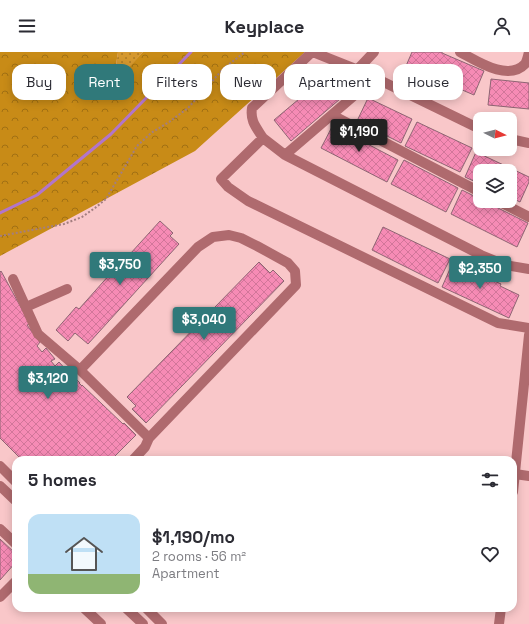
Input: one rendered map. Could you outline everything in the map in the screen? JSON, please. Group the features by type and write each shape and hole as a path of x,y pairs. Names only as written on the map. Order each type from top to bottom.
{"street":[{"path":"342,64 312,52 252,108 251,114 253,122 263,138 285,155 481,255 505,265 529,269"},
{"path":"367,64 374,52"},
{"path":"460,52 486,66 502,71 517,70 526,63 529,52"},
{"path":"385,83 473,126"},
{"path":"285,155 349,100"},
{"path":"332,115 473,188"},
{"path":"263,138 221,179 228,187 248,201 498,324 529,328"},
{"path":"517,140 529,143"},
{"path":"512,208 529,217"},
{"path":"80,370 198,247 213,237 229,235 241,238 288,263 295,271 296,285 149,438 145,447 137,456"},
{"path":"13,279 38,334 80,370 149,438"},
{"path":"26,307 67,289"},
{"path":"517,456 529,335"},
{"path":"0,466 12,478"},
{"path":"517,474 529,476"},
{"path":"0,486 12,497"},
{"path":"0,529 12,540"},
{"path":"0,597 12,585"},
{"path":"88,612 101,624"},
{"path":"130,612 143,624"},
{"path":"150,612 162,624"},
{"path":"499,624 500,612"}],"path":[{"path":"0,236 64,224 82,217 96,208 106,199 136,146 151,133 188,108 224,68 245,52"}],"shaded area":[{"path":"118,52 143,52 132,64 116,64"}],"green space":[{"path":"0,52 118,52 116,64 74,64 74,100 134,100 134,64 132,64 143,52 305,52 292,64 284,64 284,71 276,78 276,64 220,64 220,100 252,100 195,151 0,256"}],"building":[{"path":"412,52 442,52 484,71 474,95 463,90 463,64 407,64"},
{"path":"491,79 529,83 529,109 488,105"},
{"path":"298,100 339,100 291,141 274,120"},
{"path":"367,100 372,100 412,119 401,143 357,121"},
{"path":"417,122 472,148 460,172 405,146"},
{"path":"334,123 359,136 358,139 398,160 387,182 321,148"},
{"path":"474,156 484,156 501,164 473,164 473,181 465,177"},
{"path":"404,160 458,188 446,212 391,184"},
{"path":"517,171 529,177 529,182 520,202 517,200"},
{"path":"462,190 473,196 473,208 498,208 528,223 517,247 451,214"},
{"path":"160,221 173,233 170,236 179,244 88,344 75,333 68,341 56,330 76,307 79,309"},
{"path":"383,227 450,259 438,283 372,250"},
{"path":"259,262 270,273 273,270 284,281 146,423 132,409 136,406 127,397"},
{"path":"453,262 501,284 500,286 519,295 509,318 442,287"},
{"path":"1,271 30,324 27,325 40,342 37,346 42,352 46,348 55,359 51,361 55,366 59,362 67,371 65,373 68,376 70,373 82,386 136,435 115,456 18,456 0,438"},
{"path":"0,539 12,550 12,566 0,580"}],"waterway":[{"path":"0,213 37,195 111,134 191,52"}]}
